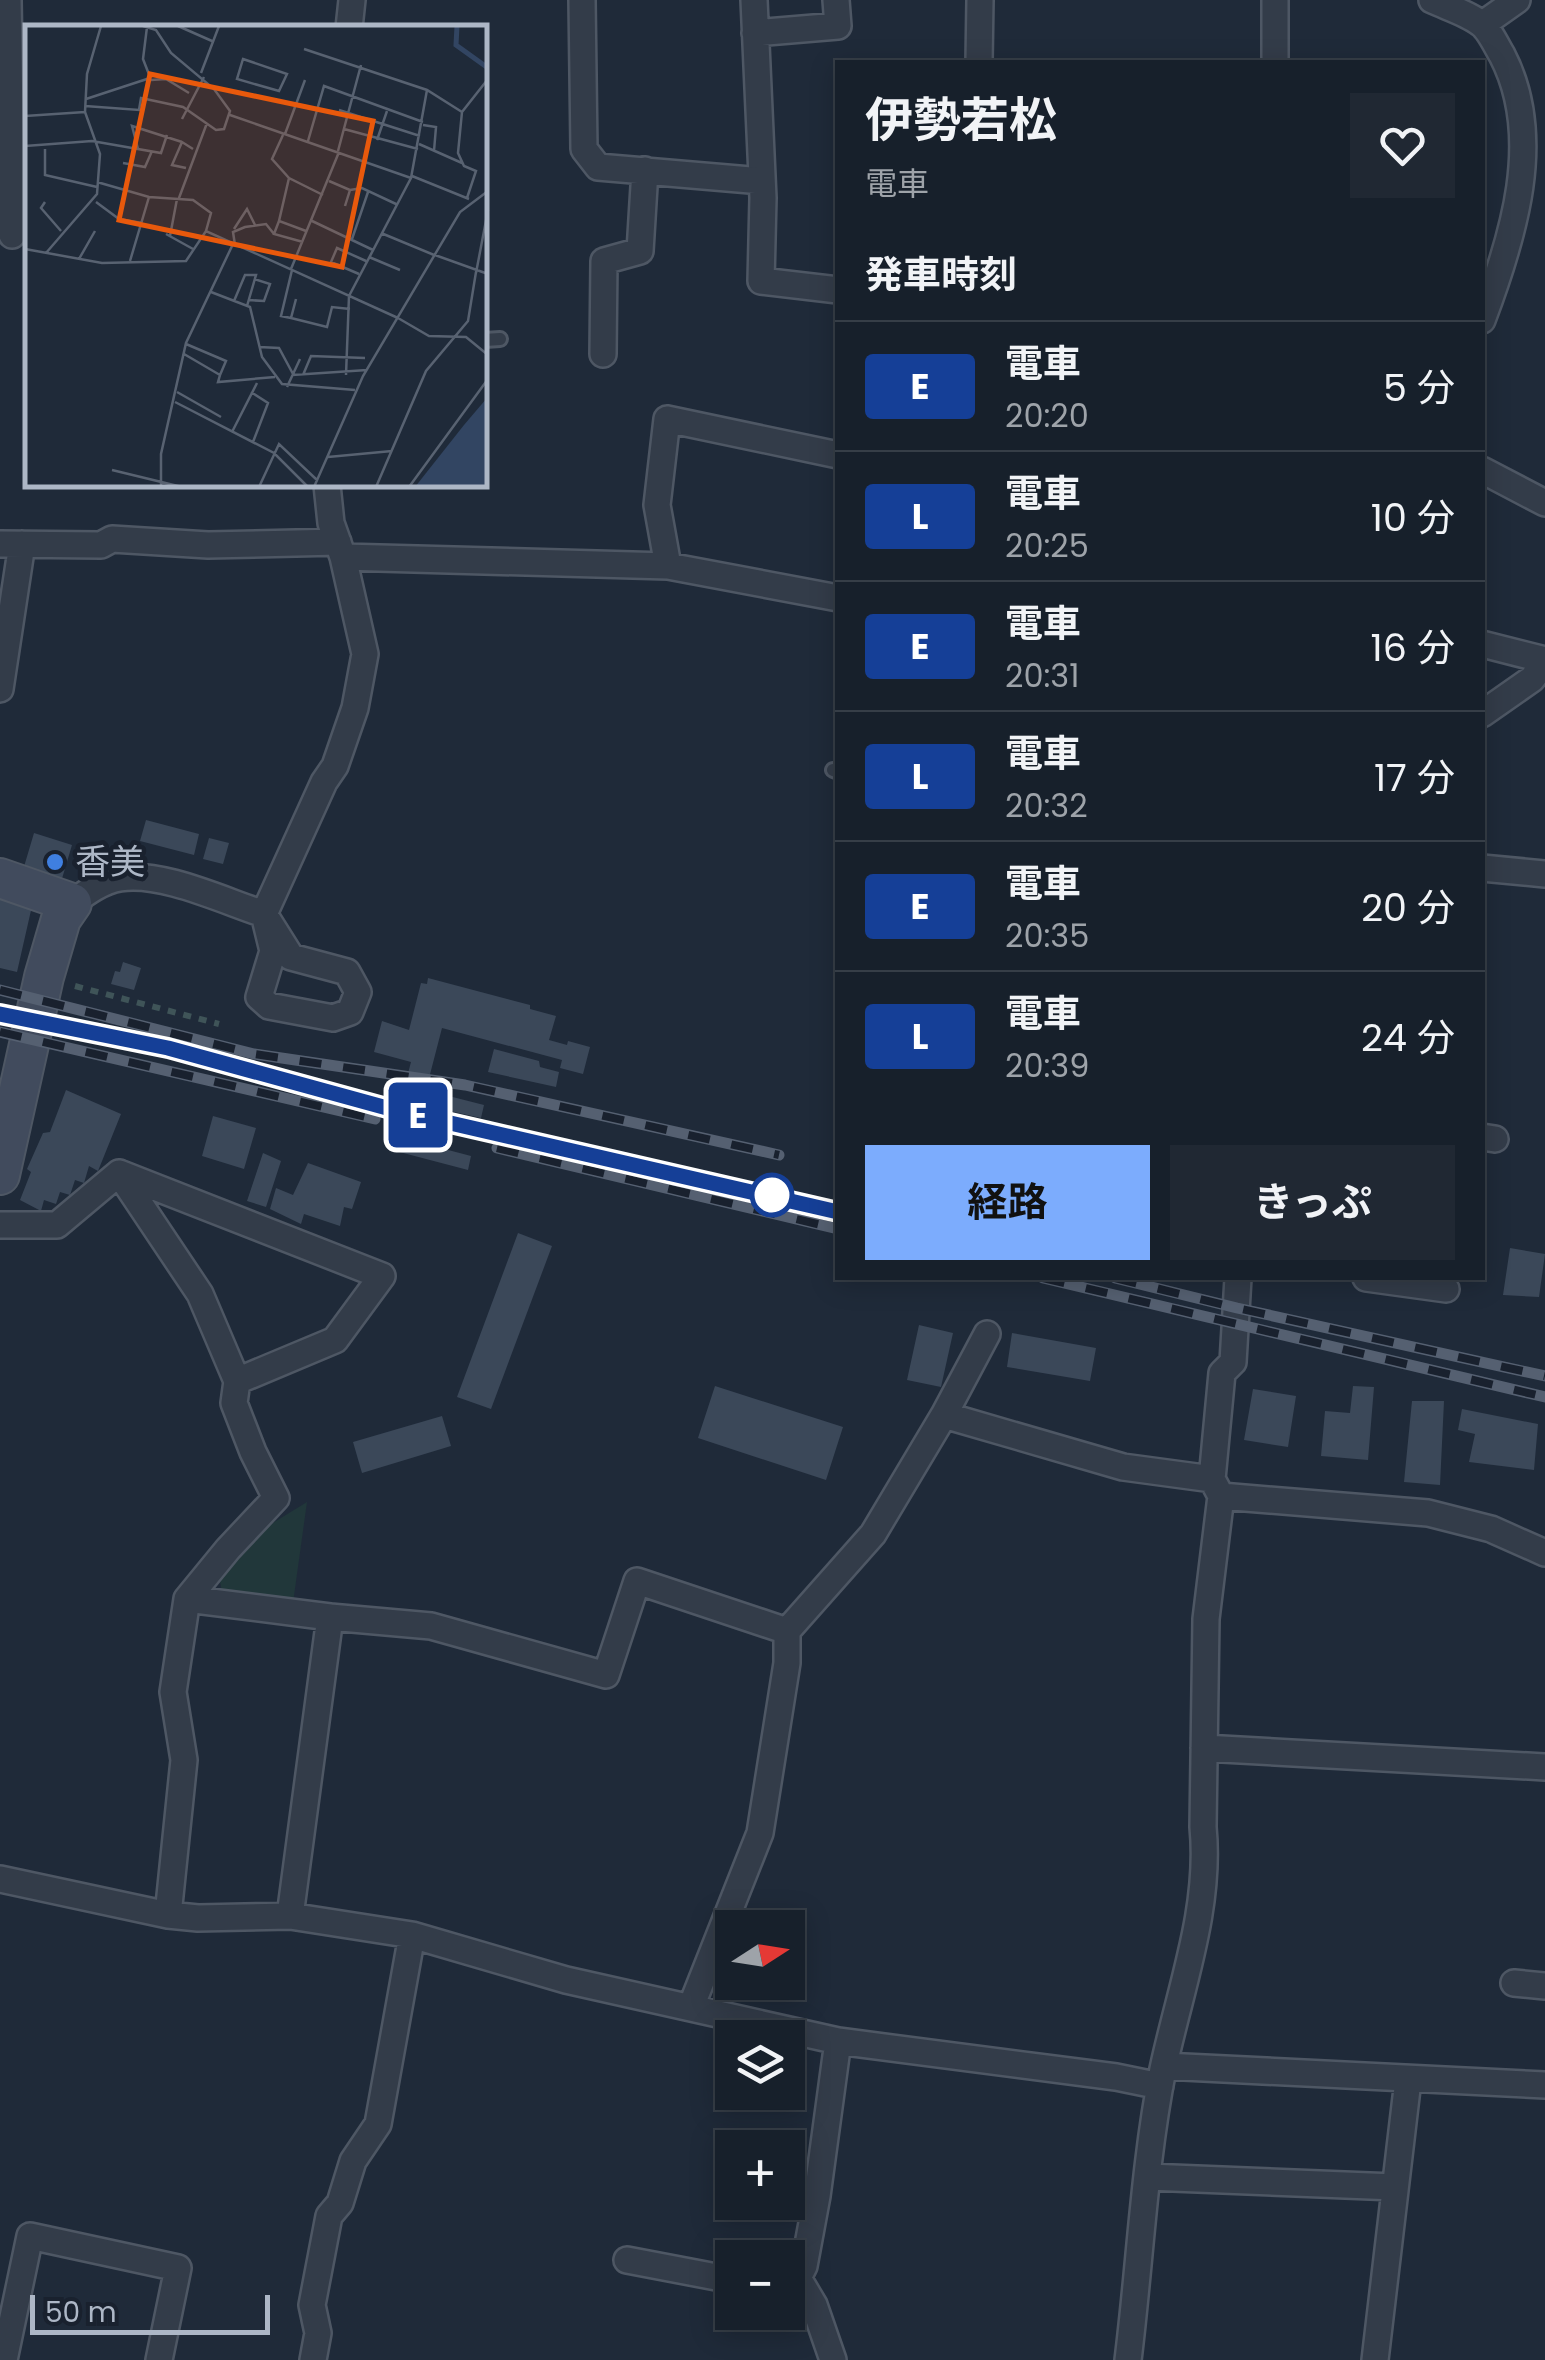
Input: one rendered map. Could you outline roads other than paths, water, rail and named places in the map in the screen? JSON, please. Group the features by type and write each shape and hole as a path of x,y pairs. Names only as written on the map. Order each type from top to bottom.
{"main road":[{"path":"0,878 72,903 61,919 44,977 0,1175"}],"street":[{"path":"8,0 13,235"},
{"path":"349,25 352,0"},
{"path":"582,0 584,149 598,167 762,181"},
{"path":"754,0 762,181 761,281 835,290"},
{"path":"756,33 838,26 836,0"},
{"path":"979,60 980,0"},
{"path":"1275,0 1275,60"},
{"path":"1432,0 1482,24 1506,63 1528,134 1510,246 1485,312"},
{"path":"1482,24 1509,2"},
{"path":"603,354 604,261 640,251 645,170"},
{"path":"668,566 656,505 667,419 835,454"},
{"path":"1485,472 1545,503"},
{"path":"72,903 91,889 117,878 146,876 264,914 291,957 347,972 358,992 350,1012 333,1018 269,1006 259,997 273,951 264,914 334,766 355,708 364,654 341,549 331,523 327,488"},
{"path":"0,689 11,544 101,545 112,539 668,566 835,597"},
{"path":"1485,645 1545,661 1532,679 1485,712"},
{"path":"1485,868 1545,874"},
{"path":"0,1225 57,1225 118,1174"},
{"path":"118,1174 200,1294 237,1382 234,1403 276,1498 187,1599 173,1692 184,1760 168,1915"},
{"path":"118,1174 382,1276 335,1340 237,1382"},
{"path":"1128,2360 1162,2076 1198,1924 1206,1860 1206,1620 1222,1373 1233,1362 1238,1280"},
{"path":"1381,1280 1446,1289"},
{"path":"691,2007 760,1833 787,1663 787,1631 873,1534 988,1334"},
{"path":"944,1415 1123,1467 1216,1487 1428,1514 1491,1529 1545,1554"},
{"path":"187,1599 431,1626 606,1675 637,1581 787,1631"},
{"path":"290,1916 330,1617"},
{"path":"1204,1748 1545,1767"},
{"path":"0,1880 168,1915 290,1916 412,1935 566,1980 838,2041 1116,2077 1545,2085"},
{"path":"313,2360 318,2333 312,2305 329,2216 340,2203 353,2161 378,2124 412,1935"},
{"path":"1514,1983 1545,1986"},
{"path":"805,2240 818,2196 838,2041"},
{"path":"1375,2360 1408,2080"},
{"path":"1148,2176 1395,2187"},
{"path":"4,2360 30,2236 178,2268 160,2360"},
{"path":"627,2260 715,2277"},
{"path":"805,2294 814,2304 833,2360"}],"railway":[{"path":"0,990 254,1054 465,1085 779,1155"},
{"path":"0,1014 168,1048 398,1111 835,1211"},
{"path":"0,1032 375,1119"},
{"path":"497,1148 835,1228"},
{"path":"1051,1280 1545,1397"},
{"path":"1123,1280 1545,1376"}],"train":[{"name":"E","path":"0,1014 168,1048 398,1111 835,1211"}],"place":[{"name":"香美","path":"55,862"}]}
